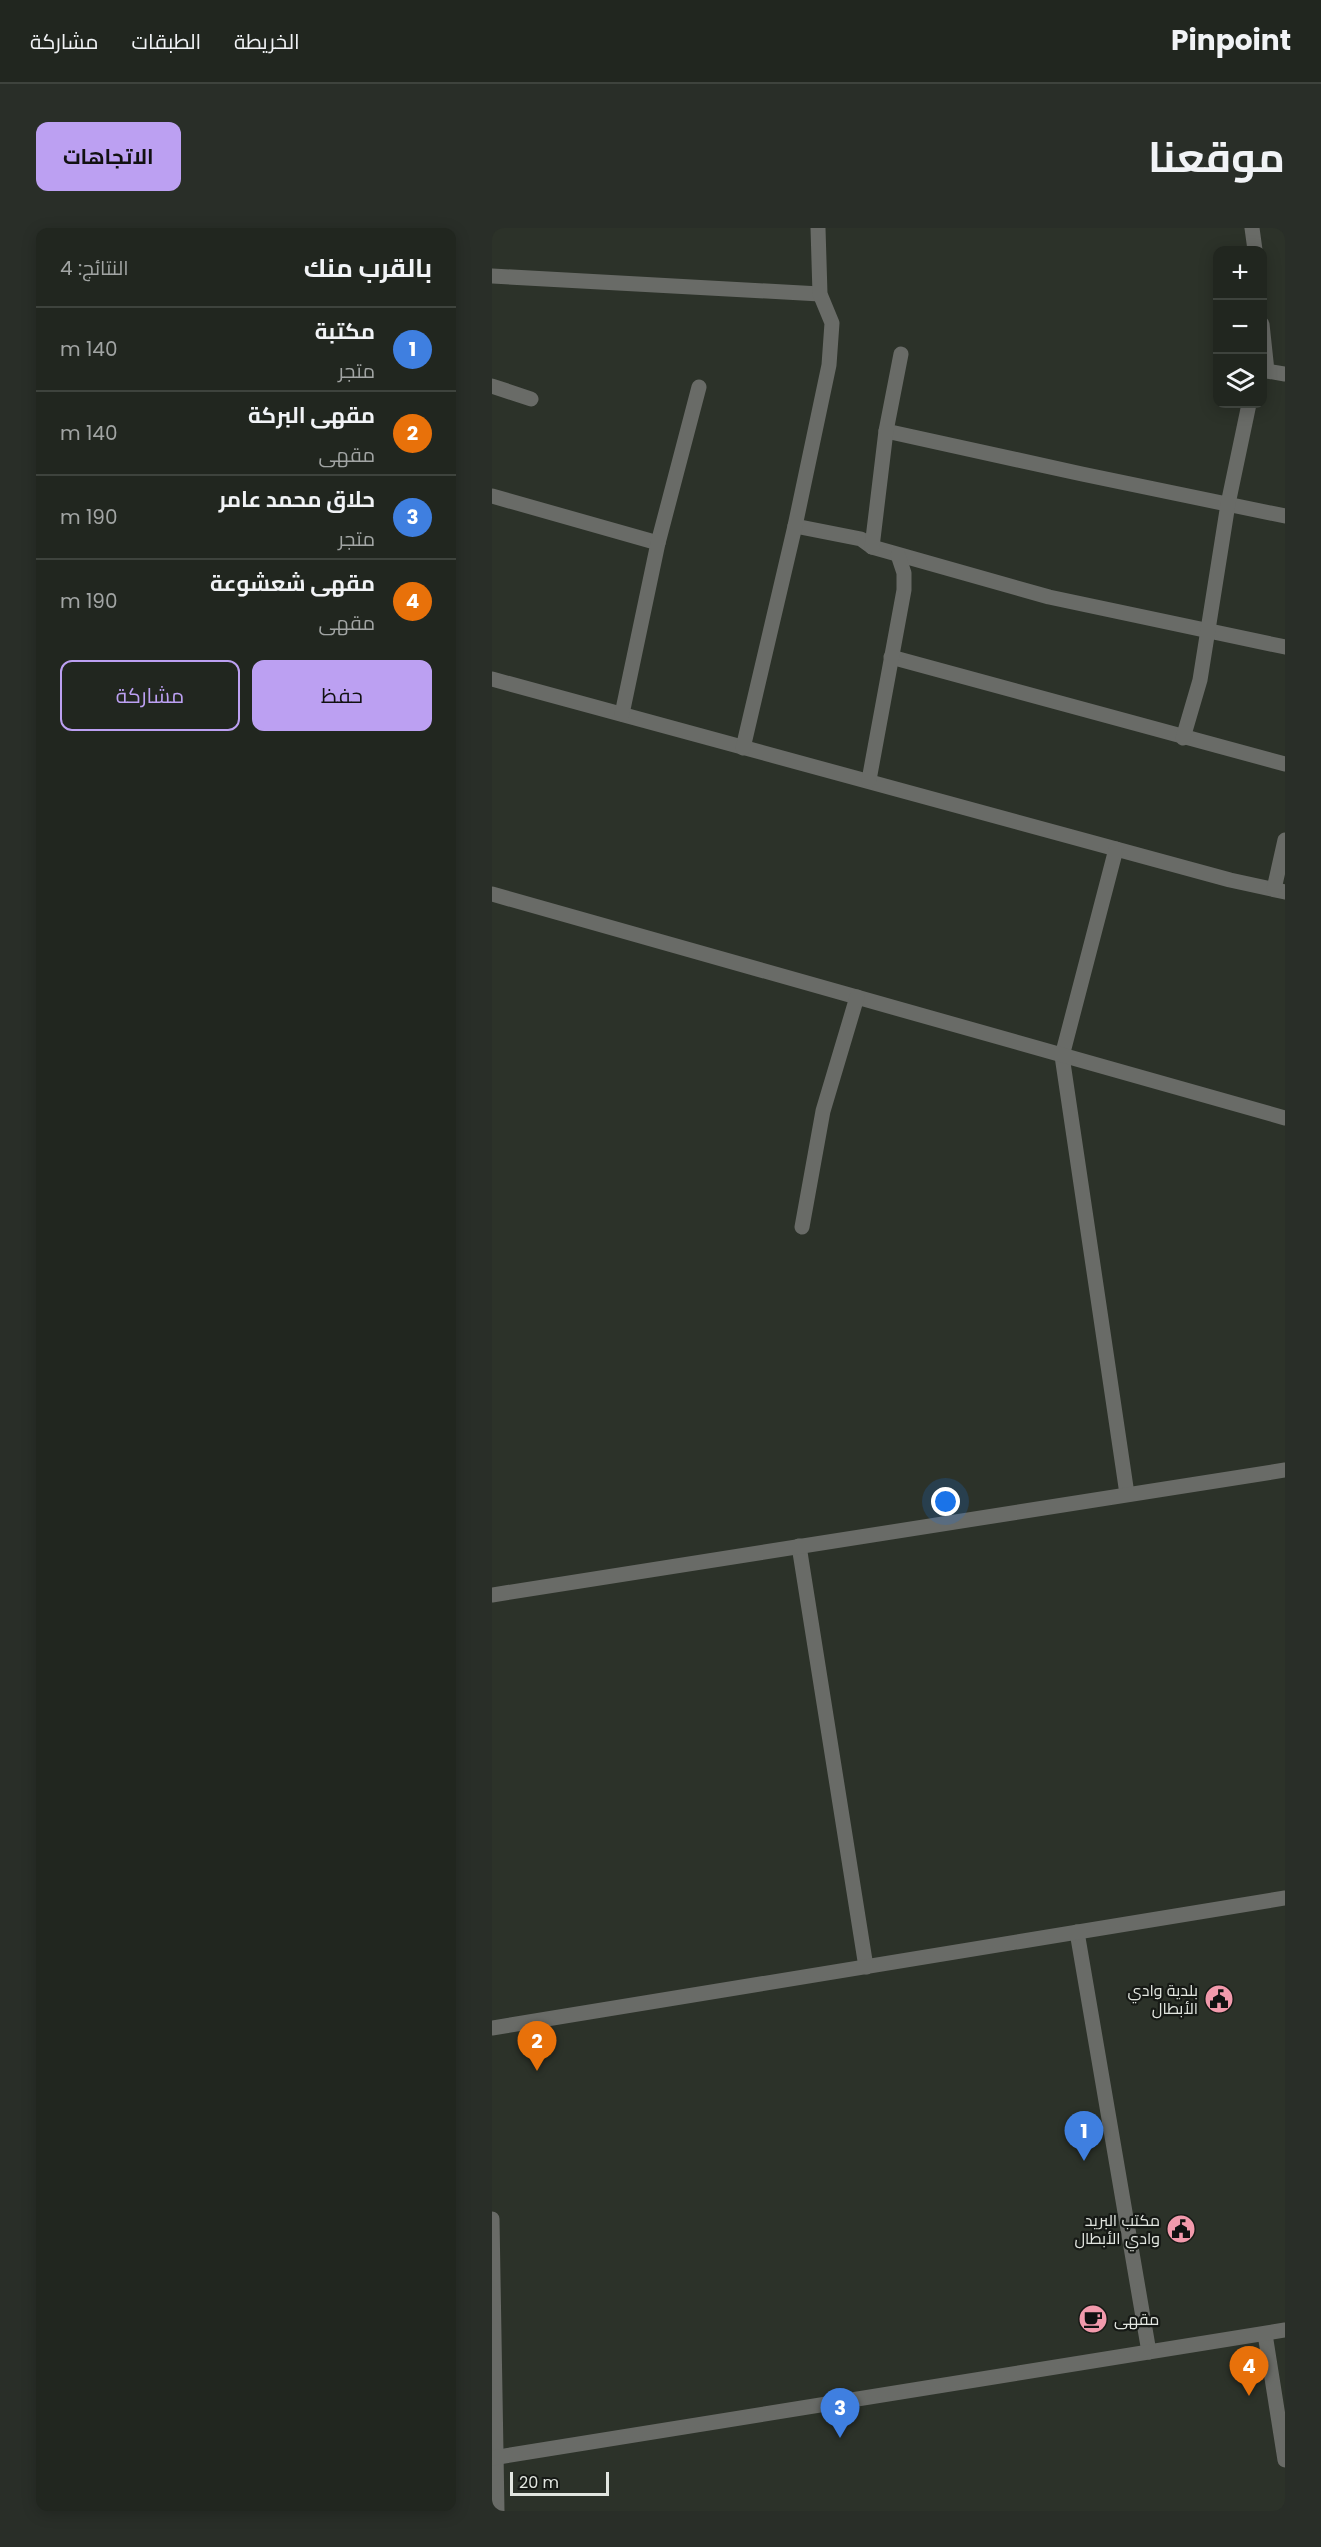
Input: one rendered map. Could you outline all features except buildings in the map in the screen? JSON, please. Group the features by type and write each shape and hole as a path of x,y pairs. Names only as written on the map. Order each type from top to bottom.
{"street":[{"path":"743,748 795,526 829,365 832,323 820,294 818,228"},
{"path":"1252,228 1254,246"},
{"path":"492,276 820,294"},
{"path":"872,547 886,431 901,354"},
{"path":"1266,354 1267,371 1285,374"},
{"path":"492,386 531,399"},
{"path":"622,714 658,543 699,387"},
{"path":"1183,738 1200,680 1228,504 1248,408"},
{"path":"886,431 1285,516"},
{"path":"492,496 658,543"},
{"path":"795,526 861,539 872,547 1049,597 1285,647"},
{"path":"869,780 904,590 904,573 898,555"},
{"path":"891,657 1285,764"},
{"path":"492,679 1230,880 1279,891 1285,840"},
{"path":"1116,849 1062,1056 1127,1494"},
{"path":"492,894 1285,1118"},
{"path":"802,1227 823,1111 857,997"},
{"path":"492,1595 1285,1470"},
{"path":"799,1546 866,1967"},
{"path":"492,2028 1285,1898"},
{"path":"1077,1932 1149,2352"},
{"path":"492,2219 494,2457 497,2511"},
{"path":"494,2457 1285,2331"},
{"path":"1265,2334 1285,2460"}],"place":[{"name":"بلدية وادي الأبطال","path":"1219,1999"},
{"name":"مقهى البركة","path":"537,2071"},
{"name":"مكتبة","path":"1084,2161"},
{"name":"مكتب البريد وادي الأبطال","path":"1181,2229"},
{"name":"مقهى","path":"1093,2319"},
{"name":"مقهى شعشوعة","path":"1249,2396"},
{"name":"حلاق محمد عامر","path":"840,2438"}]}
